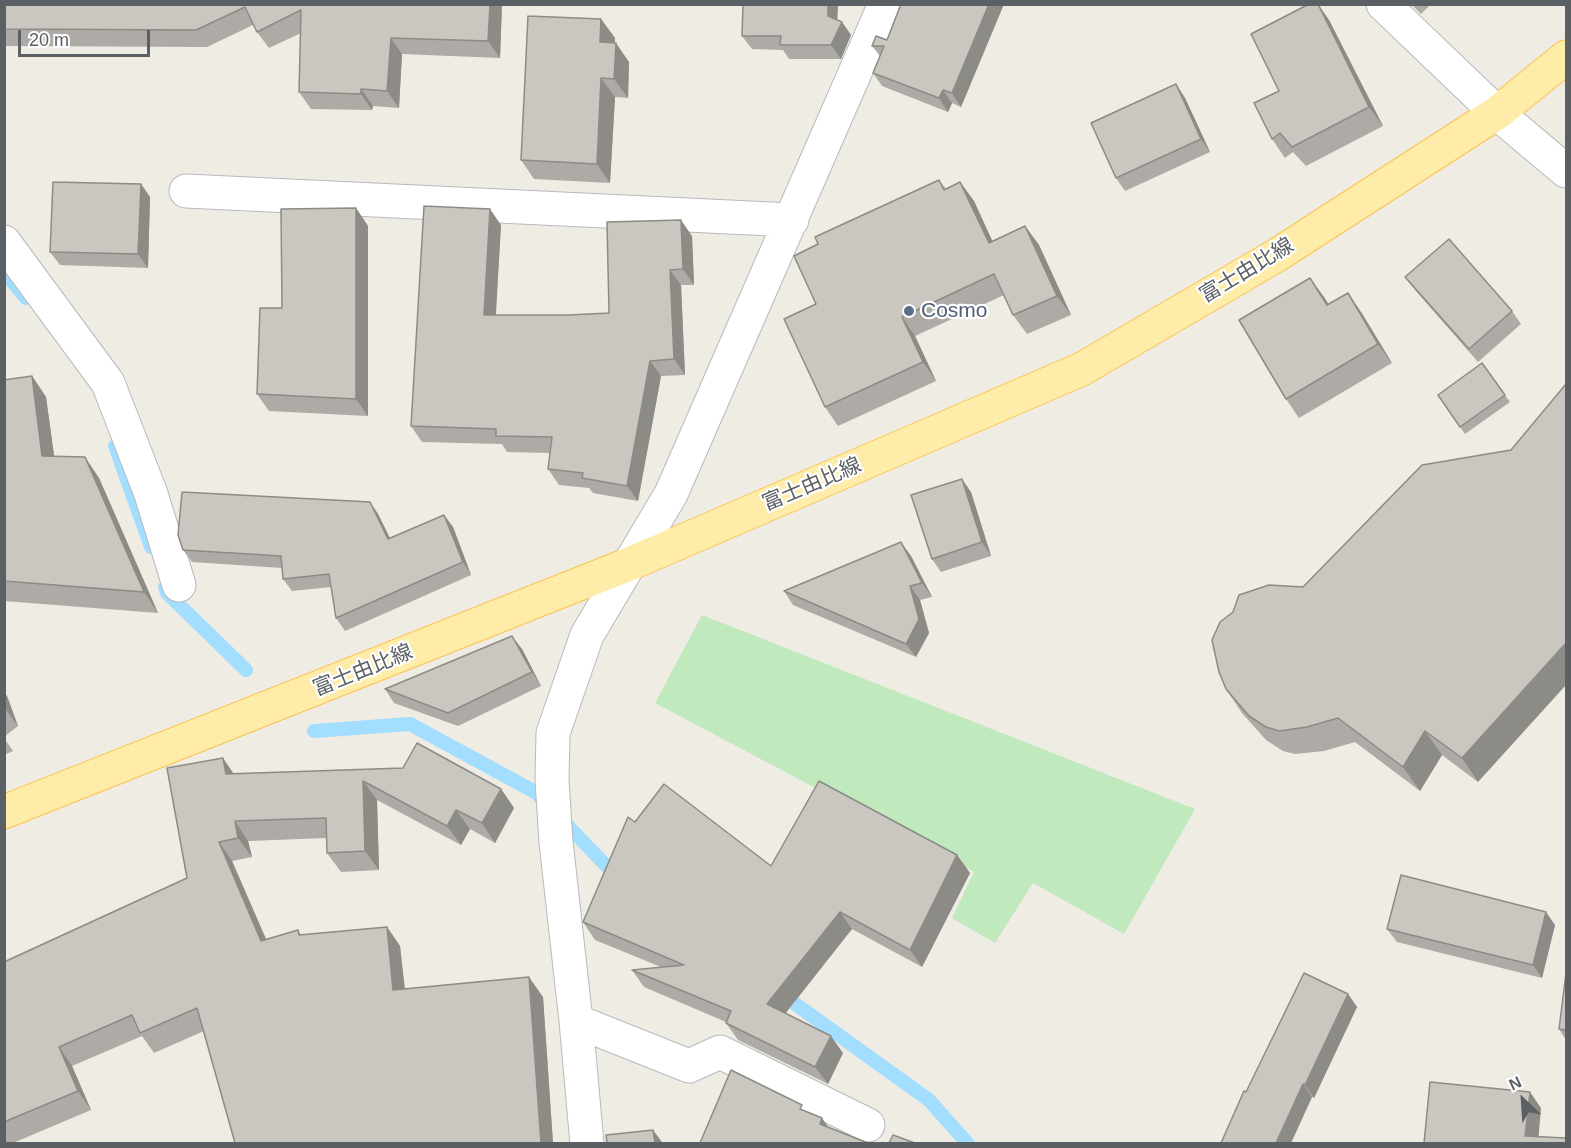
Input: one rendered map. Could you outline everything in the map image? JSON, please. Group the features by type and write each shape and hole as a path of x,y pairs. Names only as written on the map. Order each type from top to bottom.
{"main road":[{"name":"富士由比線","path":"4,812 627,565 1082,369 1277,255 1497,113 1566,57"}],"street":[{"path":"587,1143 556,842 552,780 553,733 587,635 670,494 885,4"},
{"path":"1383,4 1497,113 1566,171"},
{"path":"186,191 792,220"},
{"path":"4,242 108,383 151,494 179,585"},
{"path":"576,1021 689,1066 720,1052 868,1125"}],"green space":[{"path":"702,615 1195,809 1124,934 1033,883 995,943 952,918 974,872 655,703"}],"building":[{"path":"4,4 490,4 488,41 391,38 387,91 361,89 361,94 299,92 301,10 257,32 245,7 196,30 4,29"},
{"path":"743,4 828,4 828,16 842,22 831,45 780,45 781,36 742,36"},
{"path":"901,4 989,4 952,93 943,90 939,98 873,73 884,46 872,46 876,36 887,40"},
{"path":"1309,4 1318,4 1369,107 1292,147 1280,133 1272,139 1254,103 1279,91 1251,34"},
{"path":"528,16 601,19 600,42 616,43 614,79 601,78 597,164 521,160"},
{"path":"1176,84 1201,139 1116,178 1091,123"},
{"name":"Cosmo","path":"939,180 944,190 960,182 989,243 1025,226 1057,296 1013,315 994,274 902,317 923,362 825,407 784,319 816,304 794,256 818,244 815,237"},
{"path":"53,182 141,184 138,254 50,252"},
{"path":"424,206 490,209 484,315 609,313 607,222 681,220 683,269 670,270 674,359 650,361 627,486 582,478 583,473 548,469 552,437 496,436 496,429 411,426"},
{"path":"356,208 356,399 257,394 260,308 282,308 281,209"},
{"path":"1449,239 1512,311 1469,349 1405,277"},
{"path":"1310,278 1327,305 1348,293 1378,344 1286,399 1239,320"},
{"path":"1482,363 1505,395 1460,427 1438,395"},
{"path":"32,376 42,456 85,457 144,592 4,581 4,380"},
{"path":"1566,384 1566,643 1462,758 1425,731 1403,767 1338,718 1307,727 1279,731 1266,727 1249,716 1226,689 1219,672 1212,640 1220,622 1233,612 1239,595 1269,585 1303,587 1422,465 1511,450"},
{"path":"962,479 982,542 932,559 911,495"},
{"path":"182,492 370,502 388,539 444,515 463,562 336,618 329,574 283,579 281,556 183,550 178,535"},
{"path":"901,542 922,583 910,586 919,619 906,644 784,591"},
{"path":"512,636 532,672 448,713 385,689"},
{"path":"417,743 501,789 482,823 456,810 447,826 363,781 365,851 327,853 326,818 235,821 238,838 219,842 261,941 298,930 299,935 387,927 393,990 529,977 541,1143 235,1143 197,1008 140,1033 132,1015 59,1047 78,1091 4,1122 4,962 187,878 167,768 223,758 226,774 403,768"},
{"path":"819,781 957,855 910,950 840,912 767,1004 831,1036 815,1067 726,1023 731,1011 632,970 684,965 583,922 628,817 635,822 664,784 771,866"},
{"path":"1401,875 1546,912 1533,965 1387,929"},
{"path":"1304,973 1348,994 1305,1085 1303,1084 1276,1143 1221,1143 1244,1091 1246,1092"},
{"path":"1566,973 1566,1030 1559,1029"},
{"path":"731,1070 802,1105 800,1109 822,1118 820,1124 868,1143 700,1143"},
{"path":"1430,1082 1530,1092 1525,1136 1566,1138 1566,1143 1424,1143"},
{"path":"653,1130 655,1143 607,1143 606,1135"},
{"path":"893,1135 915,1143 889,1143"}],"waterway":[{"path":"4,272 26,298"},
{"path":"115,446 151,547"},
{"path":"165,587 167,593 246,670"},
{"path":"314,731 410,724 535,792 620,880"},
{"path":"780,993 929,1100 968,1144"}],"place":[{"name":"Cosmo","path":"909,311"}]}
